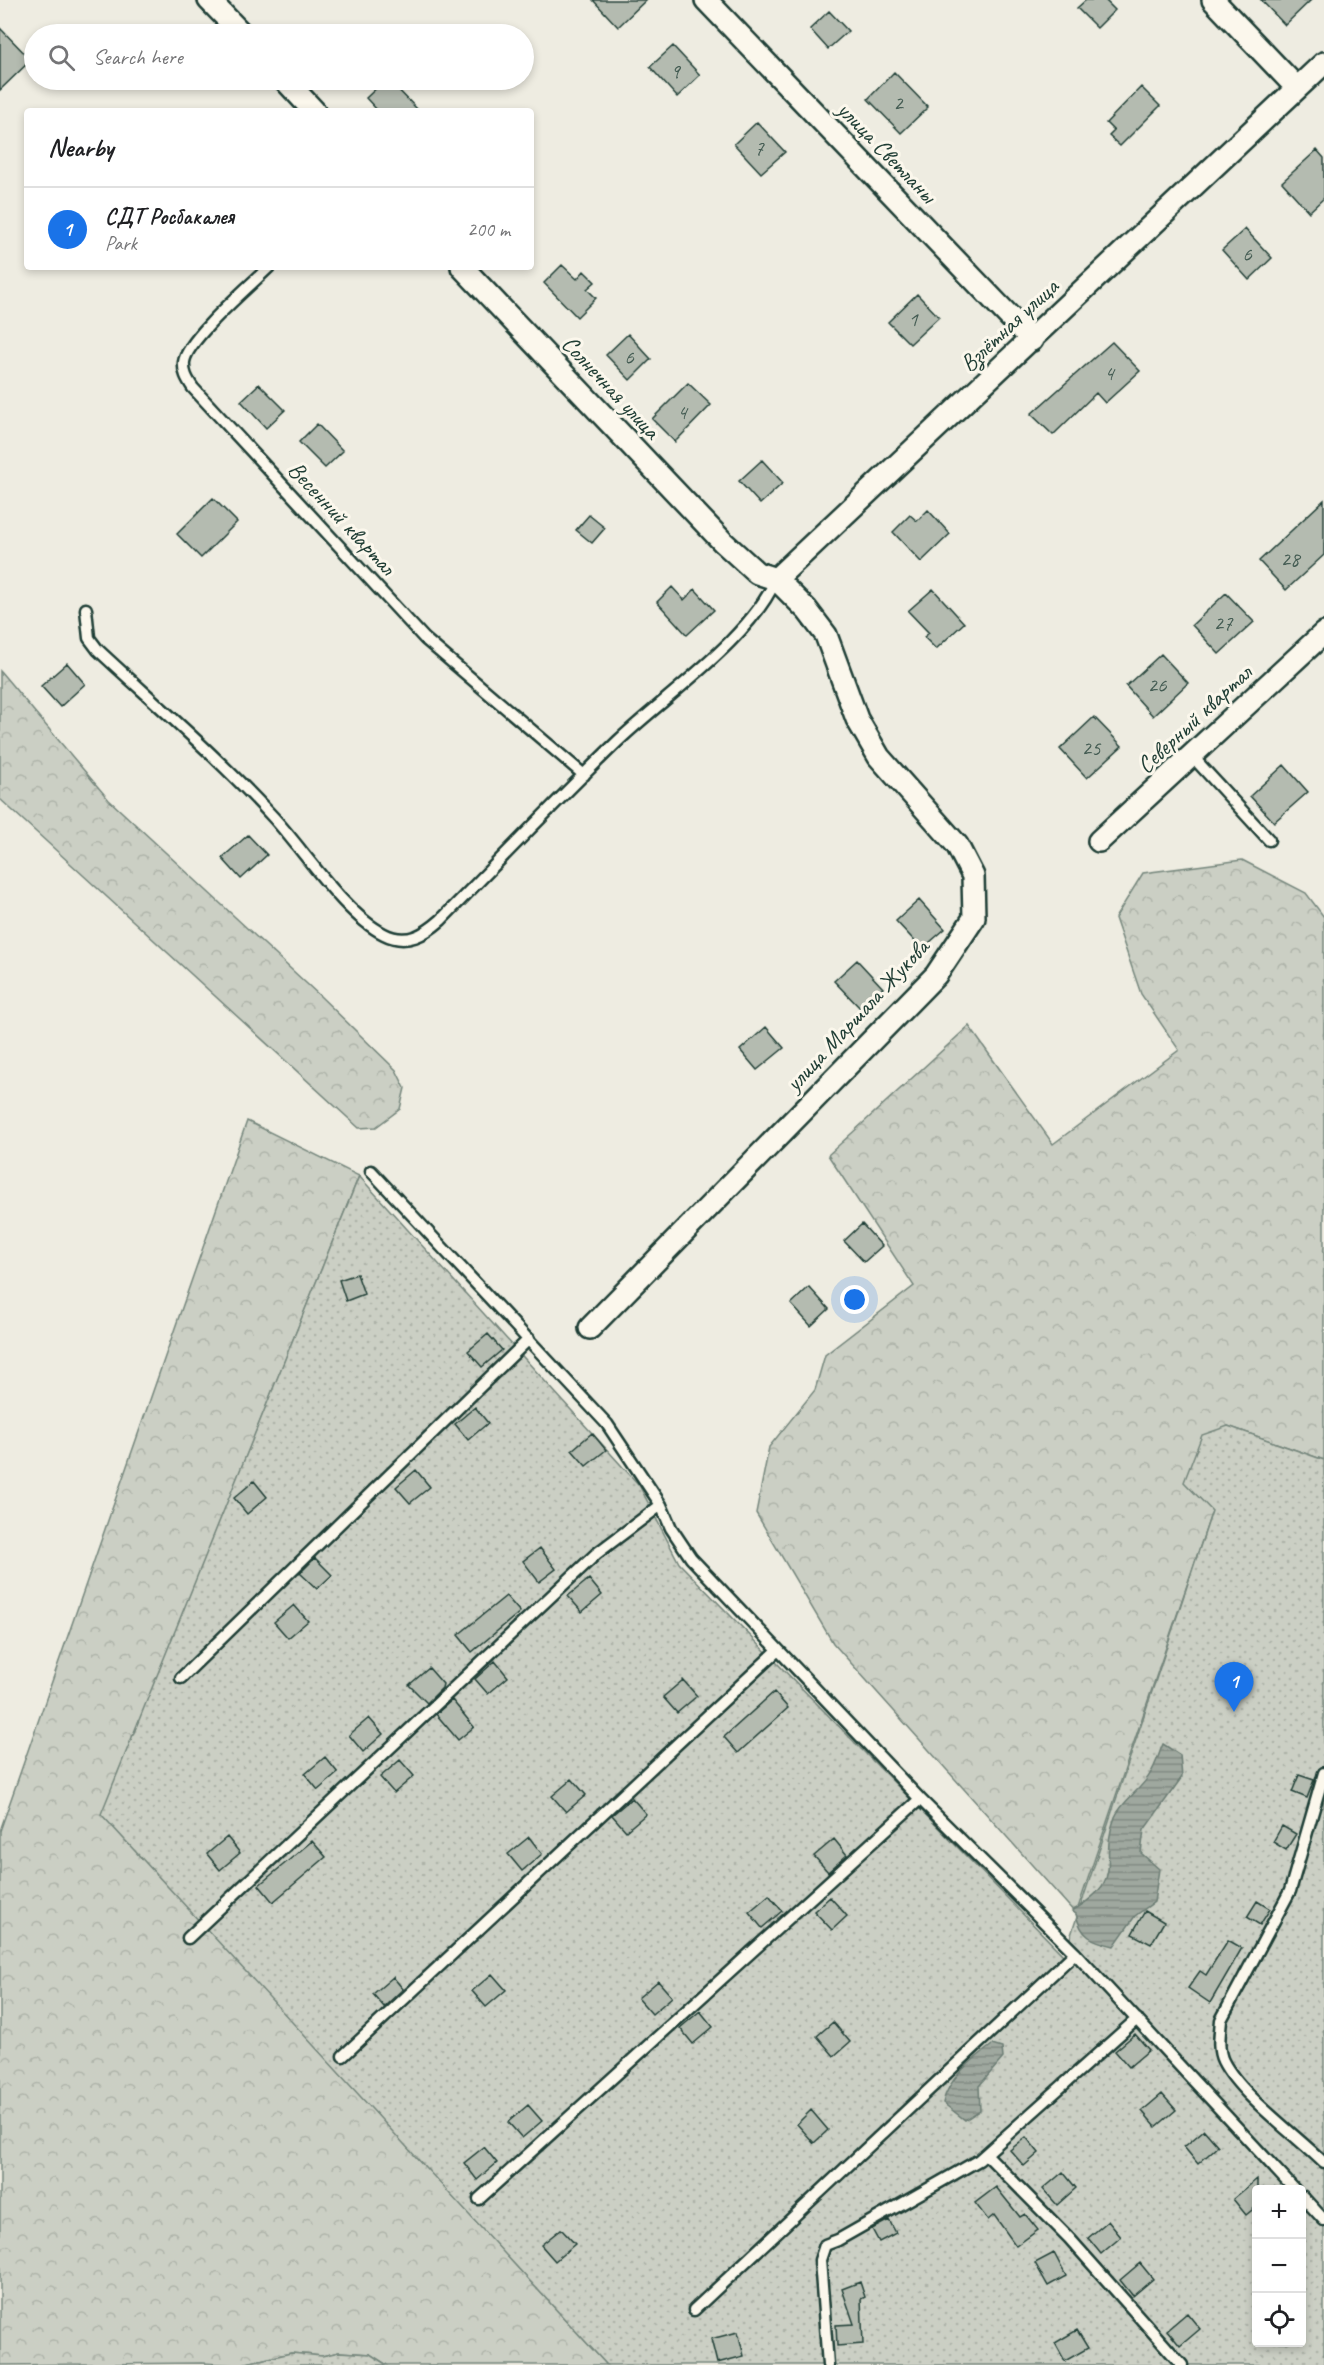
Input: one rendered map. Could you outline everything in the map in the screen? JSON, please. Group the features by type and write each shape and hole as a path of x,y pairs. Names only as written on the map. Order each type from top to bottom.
{"street":[{"path":"209,0 232,24"},
{"name":"улица Светланы","path":"706,0 1032,340"},
{"path":"1213,0 1297,88"},
{"name":"Взлётная улица","path":"776,579 1324,63"},
{"path":"294,90 311,108"},
{"name":"Солнечная улица","path":"465,270 723,542 757,573 776,579"},
{"name":"улица Маршала Жукова","path":"590,1328 936,975 974,918 972,876 957,844 879,757 857,719 826,635 807,610 776,579"},
{"name":"Северный квартал","path":"1098,841 1324,633"}],"lane":[{"name":"Весенний квартал","path":"266,270 191,344 183,364 189,382 425,639 584,775"},
{"path":"86,609 89,638 98,650 250,792 362,918 385,935 401,939 422,936 441,920 584,775 741,630 767,599 776,579"},
{"path":"1192,756 1269,840"},
{"path":"371,1171 607,1424 661,1504 671,1528 691,1558 920,1799 1075,1953 1291,2185"},
{"path":"181,1678 529,1339"},
{"path":"188,1938 596,1554 661,1504"},
{"path":"342,2055 778,1650"},
{"path":"1324,1773 1290,1891 1221,2020 1219,2040 1223,2061 1247,2092 1324,2163"},
{"path":"479,2199 920,1799"},
{"path":"694,2310 1075,1953"},
{"path":"828,2365 820,2260 825,2245 868,2223 986,2154 1137,2019"},
{"path":"986,2154 1069,2238 1182,2365"},
{"path":"1306,2200 1324,2220"}],"green space":[{"path":"0,671 109,800 320,996 396,1070 405,1088 400,1109 376,1127 359,1128 0,799"},
{"path":"1242,860 1306,893 1324,917 1324,1460 1228,1426 1212,1511 1076,1914 833,1643 756,1513 769,1447 815,1390 825,1355 914,1286 828,1155 969,1026 1053,1144 1179,1050 1141,994 1115,918 1143,873"},
{"path":"247,1121 359,1176 102,1814 607,2365 387,2365 370,2354 339,2352 322,2356 291,2353 238,2365 202,2363 0,2365 0,1831"},
{"path":"359,1176 639,1485 679,1563 1064,1956 1212,1511 1184,1482 1202,1435 1228,1426 1324,1460 1324,2365 607,2365 101,1814"},
{"path":"339,2352 370,2354 387,2365 238,2365 291,2353 322,2356"}],"shaded area":[{"path":"1163,1744 1180,1755 1182,1777 1144,1830 1141,1853 1159,1869 1154,1902 1135,1916 1114,1946 1099,1942 1084,1933 1076,1914 1072,1911 1089,1899 1106,1878 1110,1833 1115,1817 1154,1767"},
{"path":"992,2045 1002,2048 1003,2058 979,2086 980,2110 965,2120 943,2103 946,2094 962,2070"}],"building":[{"path":"593,0 646,0 618,27"},
{"path":"1086,0 1105,0 1115,10 1097,28 1077,8"},
{"path":"1261,0 1311,0 1285,25"},
{"path":"829,11 848,31 828,49 810,29"},
{"path":"0,28 24,53 24,67 0,90"},
{"path":"673,46 700,75 677,97 650,67"},
{"path":"894,72 928,107 901,133 868,99"},
{"path":"1141,87 1160,106 1120,146 1109,136 1114,131 1106,123"},
{"path":"374,90 399,90 416,108 375,108 366,98"},
{"path":"757,122 785,152 761,173 734,144"},
{"path":"1317,150 1324,158 1324,198 1309,212 1282,182"},
{"path":"1245,229 1272,258 1249,280 1222,250"},
{"path":"562,265 577,279 584,271 595,282 587,289 596,298 577,317 544,283"},
{"path":"917,294 939,317 910,344 888,322"},
{"path":"628,334 651,359 630,380 606,355"},
{"path":"1112,342 1140,371 1105,403 1096,393 1053,435 1031,414"},
{"path":"688,383 711,405 675,442 652,419"},
{"path":"259,384 285,410 266,428 241,401"},
{"path":"317,424 343,451 325,468 299,442"},
{"path":"762,460 783,483 760,504 739,481"},
{"path":"213,498 237,522 201,558 177,534"},
{"path":"1324,500 1324,555 1286,590 1259,561"},
{"path":"928,510 950,534 921,562 893,532 910,515 917,521"},
{"path":"589,515 605,528 592,543 576,530"},
{"path":"672,587 684,600 695,589 714,610 687,635 657,602"},
{"path":"933,589 964,623 936,649 924,637 929,633 908,611"},
{"path":"1226,593 1254,622 1219,654 1192,625"},
{"path":"1161,654 1188,683 1153,716 1126,686"},
{"path":"67,663 85,684 60,707 41,686"},
{"path":"1094,717 1122,746 1087,778 1060,749"},
{"path":"1284,765 1308,792 1274,822 1250,796"},
{"path":"248,835 267,855 241,879 222,858"},
{"path":"919,900 945,929 922,949 896,921"},
{"path":"857,960 883,988 861,1009 834,981"},
{"path":"766,1027 784,1048 757,1070 740,1050"},
{"path":"862,1224 882,1246 864,1262 844,1241"},
{"path":"357,1274 364,1294 346,1301 339,1280"},
{"path":"809,1287 829,1309 811,1326 791,1304"},
{"path":"488,1334 502,1350 482,1367 468,1351"},
{"path":"475,1407 488,1423 468,1440 455,1424"},
{"path":"592,1433 606,1450 586,1466 572,1450"},
{"path":"416,1470 430,1487 410,1503 396,1487"},
{"path":"254,1481 267,1497 247,1514 234,1498"},
{"path":"540,1548 556,1569 539,1582 523,1561"},
{"path":"315,1558 332,1575 317,1589 300,1573"},
{"path":"589,1579 602,1595 582,1612 568,1596"},
{"path":"506,1596 520,1612 472,1652 458,1635"},
{"path":"294,1605 308,1621 288,1638 274,1622"},
{"path":"495,1661 508,1677 488,1694 475,1679"},
{"path":"429,1668 443,1684 442,1688 427,1703 409,1685"},
{"path":"683,1680 697,1696 677,1713 663,1697"},
{"path":"774,1692 788,1708 738,1753 724,1737"},
{"path":"452,1700 474,1727 458,1740 436,1714"},
{"path":"369,1718 383,1734 363,1752 349,1735"},
{"path":"325,1757 338,1773 318,1790 305,1774"},
{"path":"400,1760 414,1776 394,1793 380,1777"},
{"path":"1299,1775 1314,1780 1307,1798 1292,1792"},
{"path":"572,1779 586,1795 566,1812 552,1796"},
{"path":"632,1798 646,1814 626,1831 612,1815"},
{"path":"1282,1826 1296,1834 1286,1850 1273,1842"},
{"path":"227,1837 240,1853 220,1870 207,1854"},
{"path":"529,1837 542,1854 522,1871 508,1854"},
{"path":"834,1839 847,1855 828,1872 814,1856"},
{"path":"312,1841 326,1857 273,1902 259,1885"},
{"path":"769,1895 782,1911 762,1928 749,1912"},
{"path":"830,1897 847,1916 832,1930 814,1911"},
{"path":"1257,1901 1270,1909 1260,1925 1247,1917"},
{"path":"1145,1911 1164,1922 1151,1944 1132,1934"},
{"path":"1228,1940 1242,1948 1210,2003 1188,1988 1200,1971 1206,1975"},
{"path":"492,1974 506,1990 486,2007 472,1991"},
{"path":"393,1977 403,1989 384,2007 373,1994"},
{"path":"658,1981 672,1997 652,2014 638,1998"},
{"path":"700,2011 713,2027 693,2044 680,2028"},
{"path":"833,2022 850,2042 834,2056 817,2036"},
{"path":"1135,2034 1149,2050 1129,2067 1115,2051"},
{"path":"1162,2094 1176,2110 1156,2127 1142,2111"},
{"path":"528,2105 542,2121 522,2138 508,2122"},
{"path":"811,2110 828,2130 814,2143 797,2124"},
{"path":"1204,2130 1218,2146 1198,2164 1184,2147"},
{"path":"1026,2137 1039,2153 1024,2166 1010,2150"},
{"path":"484,2147 497,2163 477,2180 464,2163"},
{"path":"1063,2172 1076,2188 1057,2205 1043,2189"},
{"path":"1257,2179 1257,2185 1252,2185 1252,2210 1246,2215 1233,2199"},
{"path":"996,2187 1020,2217 1025,2214 1038,2230 1016,2246 994,2215 988,2220 975,2203"},
{"path":"889,2220 896,2233 879,2242 872,2229"},
{"path":"1108,2221 1121,2237 1101,2254 1088,2238"},
{"path":"561,2229 575,2244 555,2261 541,2245"},
{"path":"1054,2253 1066,2276 1048,2286 1035,2263"},
{"path":"1140,2263 1153,2279 1133,2296 1120,2280"},
{"path":"860,2282 865,2297 861,2299 863,2344 837,2346 836,2325 854,2324 842,2289"},
{"path":"1187,2313 1200,2329 1180,2346 1167,2330"},
{"path":"1077,2330 1088,2348 1065,2361 1055,2343"},
{"path":"738,2332 744,2356 717,2363 711,2339"}],"place":[{"name":"СДТ Росбакалея","path":"1234,1712"}]}
